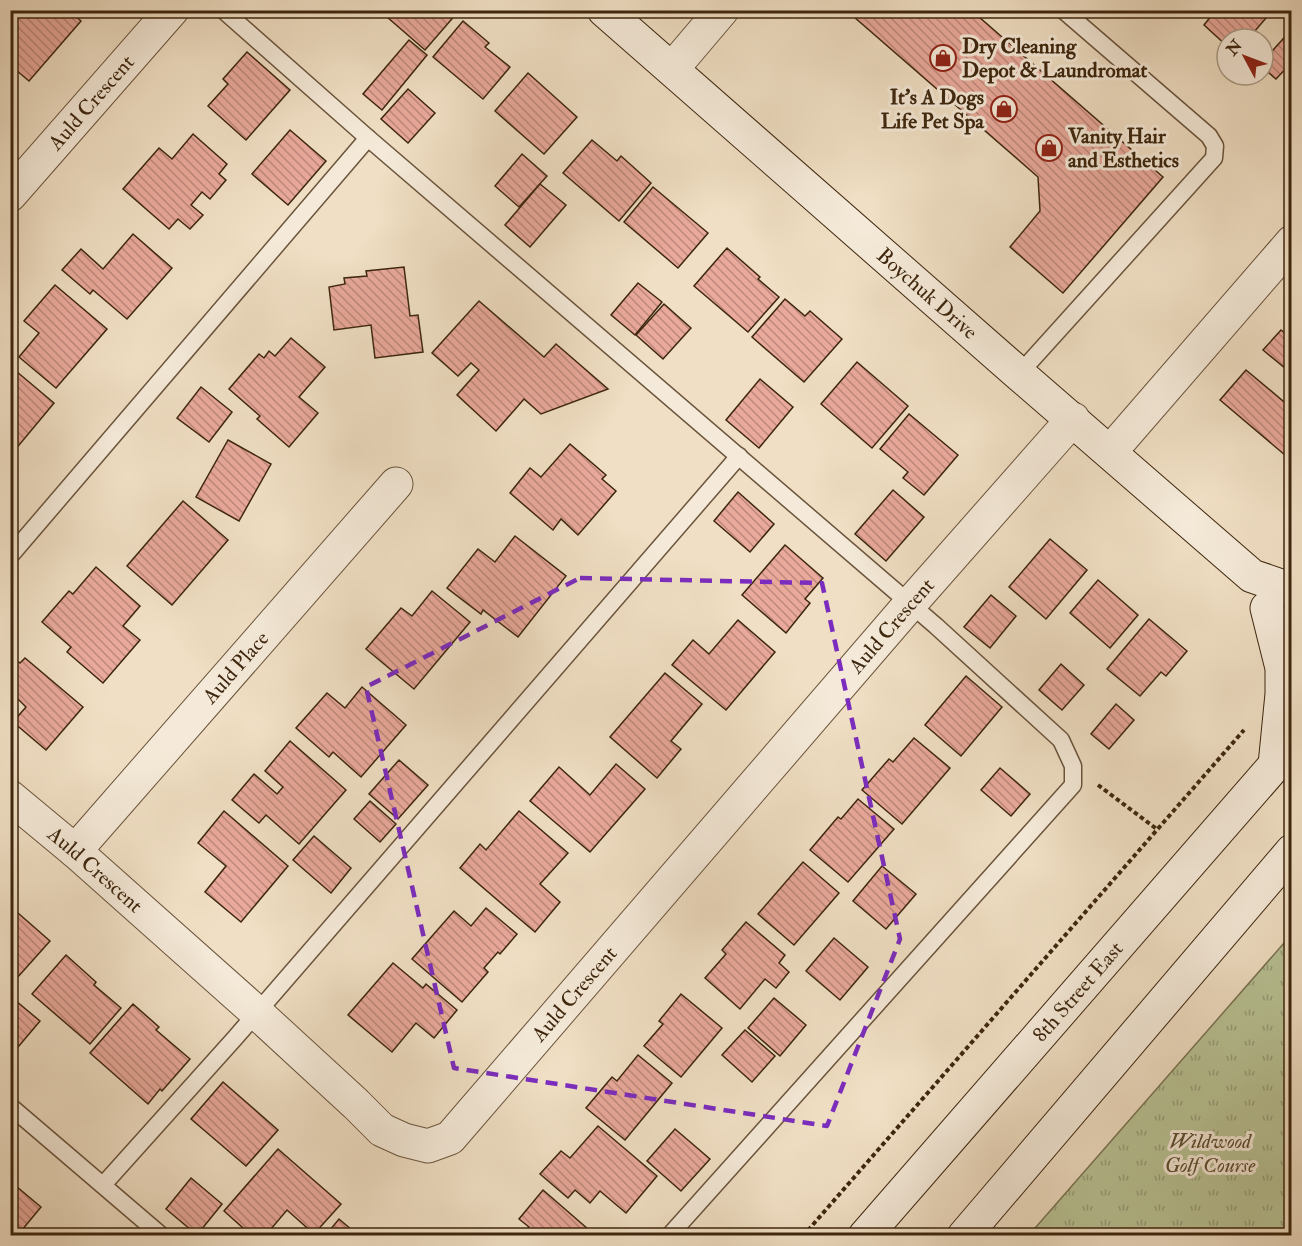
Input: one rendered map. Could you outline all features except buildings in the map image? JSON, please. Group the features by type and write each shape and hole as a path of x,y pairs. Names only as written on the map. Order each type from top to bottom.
{"street":[{"name":"Auld Crescent","path":"10,195 172,10"},
{"name":"Boychuk Drive","path":"604,10 1252,576 1287,588 1279,600 1292,630"},
{"path":"672,69 722,10"},
{"path":"1110,452 1292,242"},
{"name":"Auld Crescent","path":"10,797 75,851 256,1012 382,1130 404,1140 428,1146 450,1137 1072,420"},
{"name":"Auld Place","path":"75,851 396,484"},
{"path":"1279,600 1283,757"},
{"name":"8th Street East","path":"865,1236 1283,757"},
{"path":"964,1236 1292,851"}],"lane":[{"path":"224,10 368,138 910,604 1061,740 1073,766 1073,785 669,1236"},
{"path":"1019,374 1214,158 1215,146 1209,136 1063,10"},
{"path":"10,556 368,138"},
{"path":"103,1185 739,456"},
{"path":"10,1106 162,1236"}],"path":[{"path":"803,1236 1248,724"},
{"path":"1073,766 1158,830"}],"highlighted area":[{"path":"580,578 822,583 900,939 827,1126 454,1068 366,687"}],"green space":[{"name":"Wildwood Golf Course","path":"1291,935 1291,1235 1029,1235"}],"place":[{"name":"Dry Cleaning Depot & Laundromat","path":"943,58"},
{"name":"It's A Dogs Life Pet Spa","path":"1004,109"},
{"name":"Vanity Hair and Esthetics","path":"1049,148"}]}
